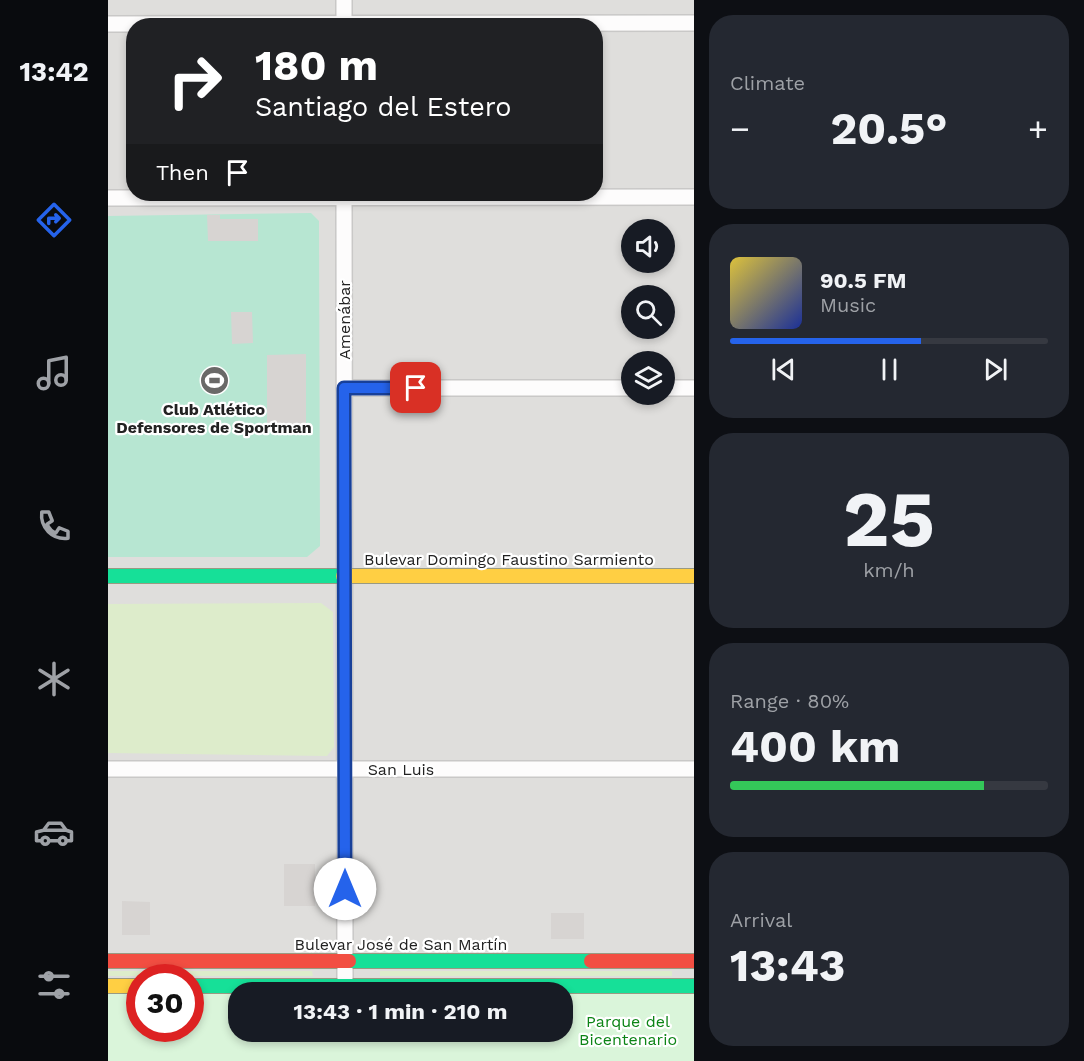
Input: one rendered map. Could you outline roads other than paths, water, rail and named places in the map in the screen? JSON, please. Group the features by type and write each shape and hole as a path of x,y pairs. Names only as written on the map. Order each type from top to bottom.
{"main road":[{"name":"Bulevar Domingo Faustino Sarmiento","path":"108,576 694,576"},
{"name":"Bulevar José de San Martín","path":"108,961 694,961"},
{"path":"108,986 126,986"},
{"path":"204,986 228,986"},
{"path":"573,986 694,986"}],"street":[{"path":"344,0 344,18"},
{"path":"603,23 694,23"},
{"path":"108,24 126,24"},
{"path":"603,197 694,198"},
{"path":"108,198 126,198"},
{"name":"Amenábar","path":"344,201 345,982"},
{"path":"344,388 621,388"},
{"path":"675,388 694,388"},
{"name":"San Luis","path":"108,769 694,769"}],"place":[{"name":"Club Atlético Defensores de Sportman","path":"214,381"}],"park label":[{"name":"Parque del Bicentenario","path":"628,1030"}]}
